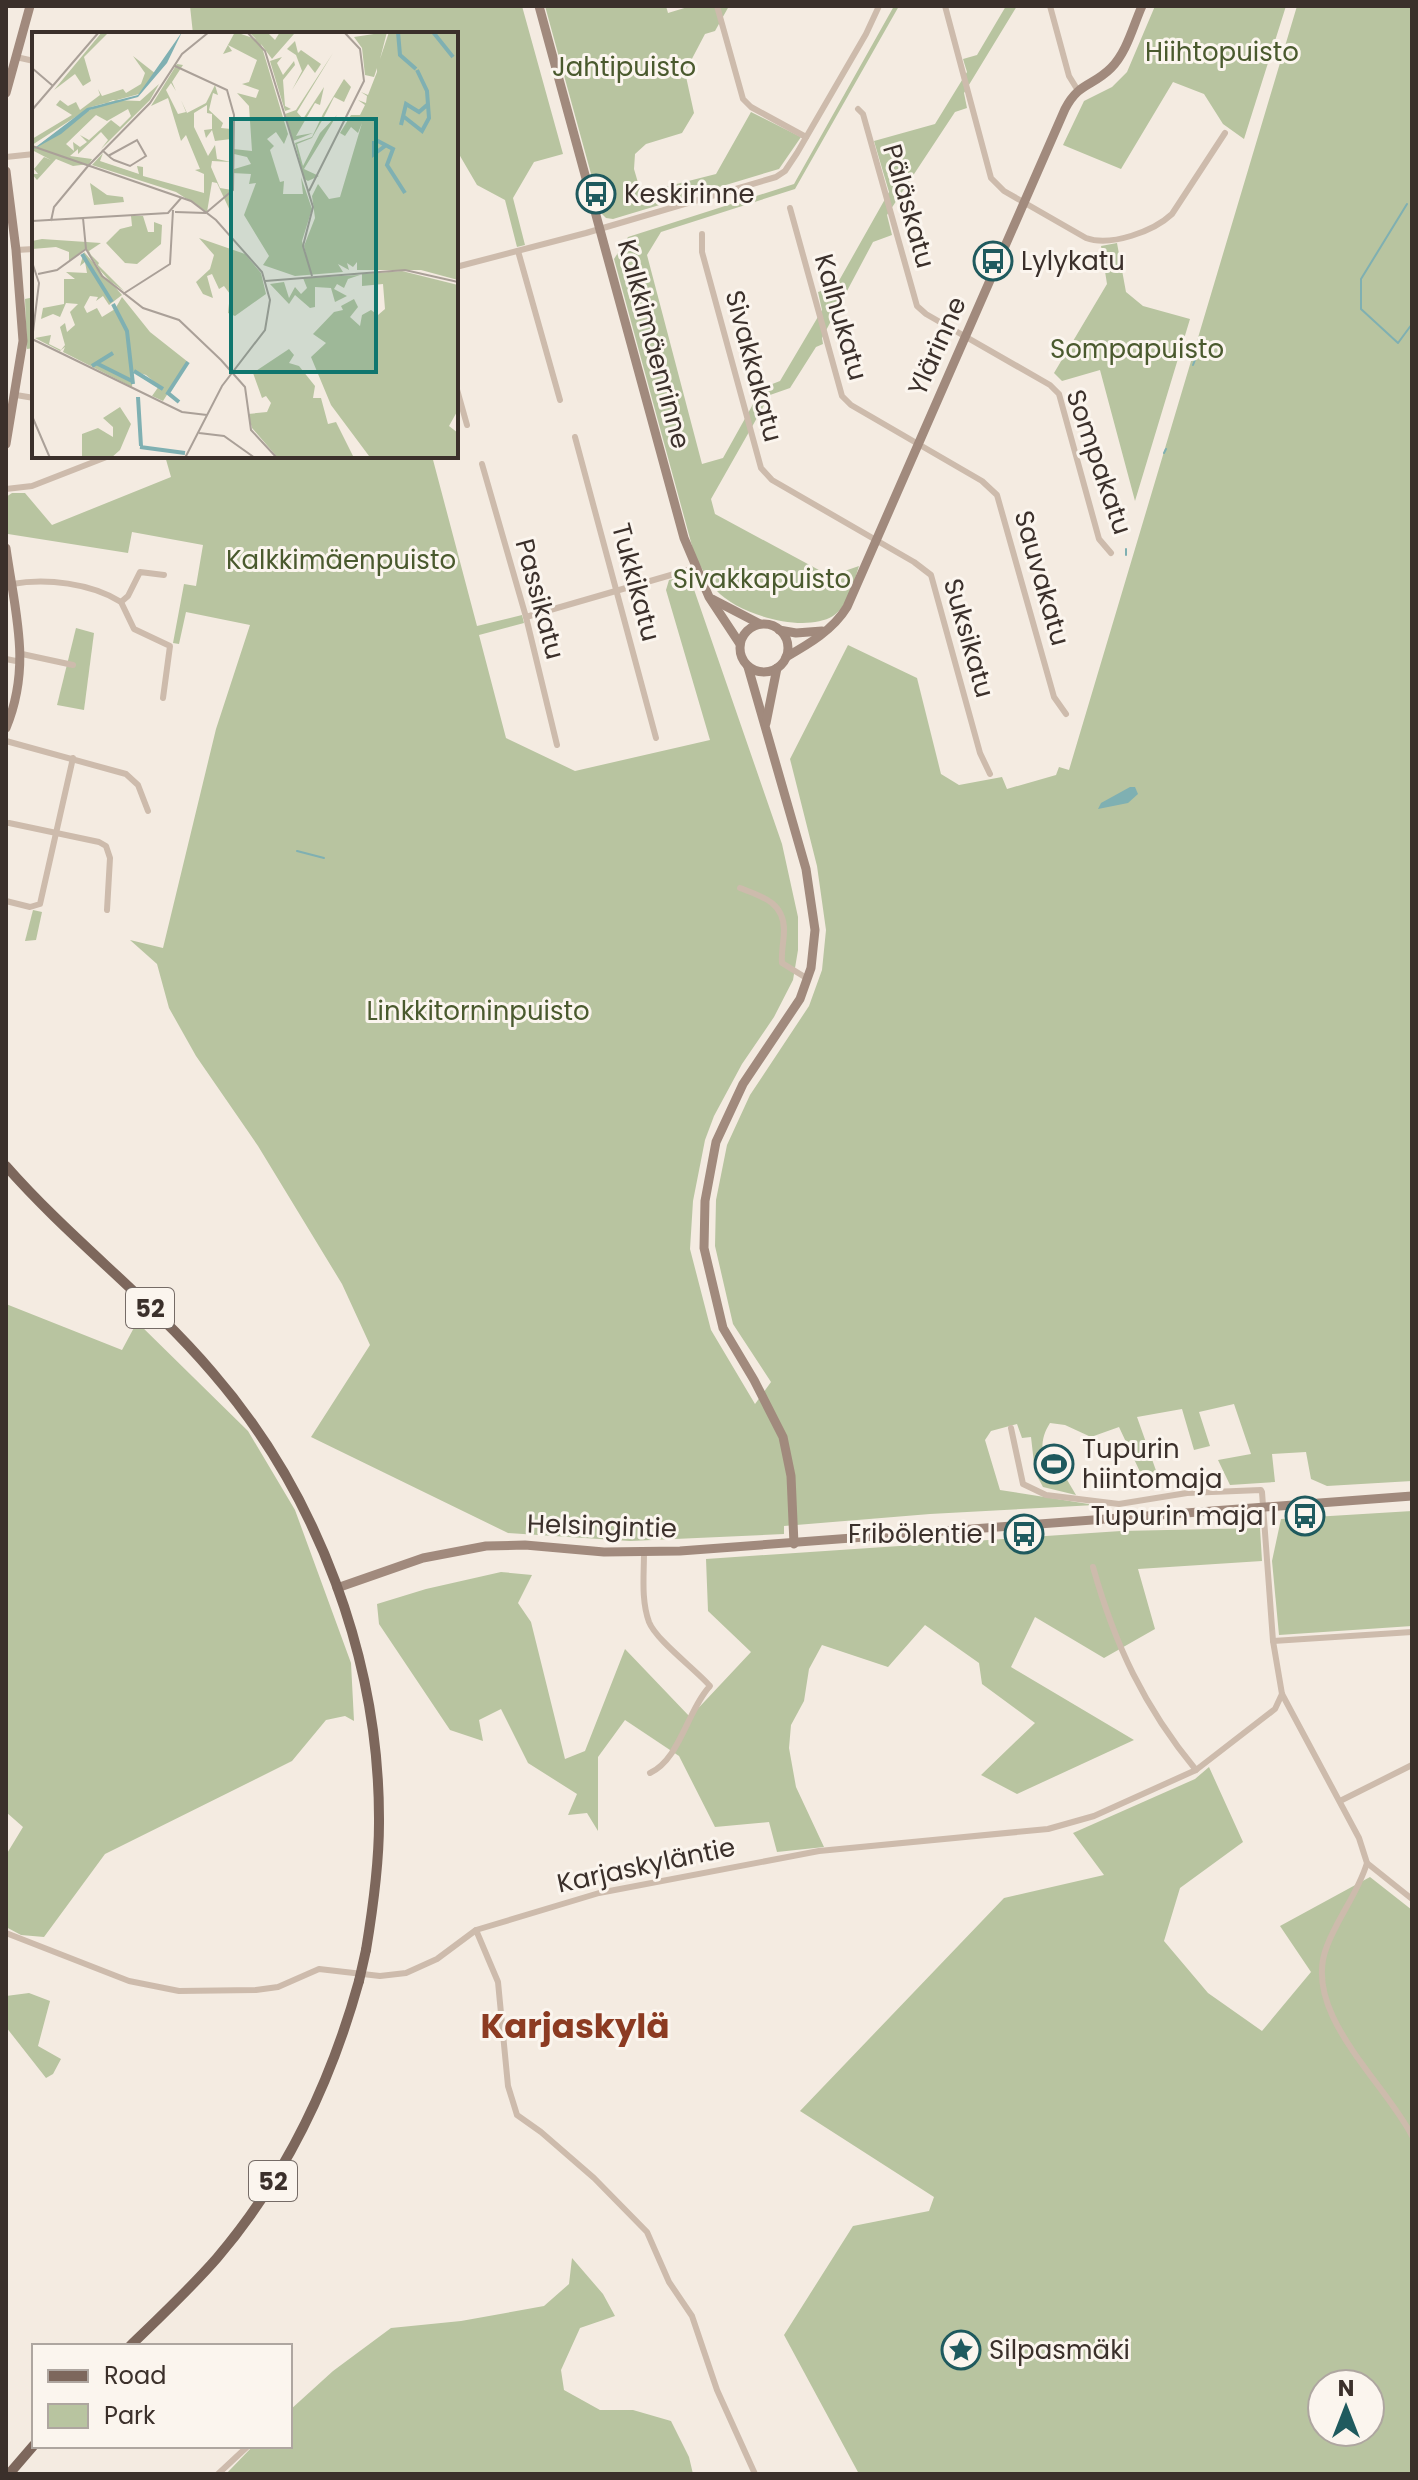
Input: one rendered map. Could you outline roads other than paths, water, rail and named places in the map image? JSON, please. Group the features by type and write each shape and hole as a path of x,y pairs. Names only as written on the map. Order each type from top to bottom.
{"main road":[{"name":"52","path":"6,1166 32,1196 193,1351 241,1407 278,1463 301,1506 337,1588 366,1693 378,1778 377,1874 366,1950 343,2036 323,2087 276,2177 217,2258 132,2344"},
{"path":"12,2471 32,2447"}],"street":[{"path":"6,93 30,6"},
{"name":"Kalkkimäenrinne","path":"539,6 684,538 709,597 740,644"},
{"path":"717,6 743,99 751,107 806,137"},
{"path":"458,266 776,177 789,166 879,6"},
{"path":"945,6 991,178 1004,191 1093,240 1122,237 1149,229 1172,214 1225,133"},
{"path":"1050,6 1069,76 1077,89 1102,76 1116,63 1142,6"},
{"path":"6,50 32,60"},
{"name":"Ylärinne","path":"786,657 811,643 840,618 847,607 1065,109 1077,89"},
{"name":"Päläskatu","path":"858,109 863,114 917,306 965,337"},
{"path":"6,157 32,154"},
{"path":"6,171 23,341 6,440"},
{"name":"Kalhukatu","path":"790,208 842,396 851,405 918,444"},
{"name":"Sivakkakatu","path":"702,234 702,252 761,468 772,480 876,540"},
{"path":"16,250 32,249"},
{"path":"518,251 560,400"},
{"name":"Sompakatu","path":"965,337 1043,381 1059,394 1099,539 1111,553"},
{"path":"458,393 467,425"},
{"path":"16,395 32,398"},
{"name":"Tukkikatu","path":"575,437 656,738"},
{"name":"Sauvakatu","path":"918,444 982,481 997,495 1054,697 1066,714"},
{"path":"6,489 32,486 104,458"},
{"name":"Passikatu","path":"482,464 526,617 557,745"},
{"name":"Suksikatu","path":"876,540 931,575 980,753 990,774"},
{"path":"6,548 22,658 17,697 6,728"},
{"path":"526,617 695,568"},
{"path":"121,602 130,593 140,572 164,575"},
{"path":"9,577 90,589 121,602 134,629 170,646 163,698"},
{"path":"709,597 760,624 779,630 796,633 826,630"},
{"path":"760,624 747,631 740,644 740,654 748,667 766,723 806,869 815,930 808,979 800,999 743,1084 716,1142 705,1201 704,1248 723,1328 783,1437 791,1476 794,1544"},
{"path":"766,723 777,668 786,657 787,642 779,630"},
{"path":"6,659 22,658 73,665"},
{"path":"748,667 762,672 777,668"},
{"path":"6,741 126,774 138,785 148,811"},
{"path":"6,901 39,906 73,758"},
{"path":"9,823 99,842 109,850 107,910"},
{"path":"740,888 766,898 780,910 785,931 782,963 808,979"},
{"path":"1011,1428 1018,1470 1023,1484 1033,1491 1073,1500 1119,1504 1187,1493 1261,1490 1273,1641 1282,1694 1359,1838 1367,1863 1412,1899"},
{"name":"Helsingintie","path":"337,1588 423,1558 486,1546 525,1545 644,1552 794,1544 1412,1496"},
{"path":"644,1552 644,1602 649,1624 710,1686 687,1722 668,1761 650,1773"},
{"path":"1093,1567 1132,1677 1176,1746 1196,1770"},
{"path":"1273,1641 1412,1632"},
{"name":"Karjaskyläntie","path":"6,1933 129,1981 179,1991 278,1987 319,1969 349,1970 380,1976 406,1973 437,1959 476,1930 599,1893 819,1851 1048,1829 1094,1816 1196,1770 1275,1709 1282,1694"},
{"path":"1340,1801 1412,1765"},
{"path":"1367,1863 1360,1884 1326,1947 1321,1974 1338,2032 1412,2136"},
{"path":"476,1930 498,1982 508,2086 517,2115 594,2178 647,2232 669,2282 692,2316 717,2390 755,2474"},
{"path":"218,2474 246,2448"}],"water":[{"path":"1135,787 1138,794 1128,803 1098,809 1101,803"}],"waterway":[{"path":"1407,204 1361,279 1361,309 1398,343 1412,324"},
{"path":"1193,365 1195,360"},
{"path":"1164,453 1166,449"},
{"path":"1126,549 1126,555"},
{"path":"297,851 324,858"}],"place":[{"name":"Keskirinne","path":"596,194"},
{"name":"Lylykatu","path":"993,261"},
{"name":"Tupurin hiintomaja","path":"1054,1464"},
{"name":"Tupurin maja I","path":"1305,1516"},
{"name":"Fribölentie I","path":"1024,1534"},
{"name":"Silpasmäki","path":"961,2350"}],"district":[{"name":"Karjaskylä","path":"575,2026"}],"park label":[{"name":"Hiihtopuisto","path":"1222,52"},
{"name":"Jahtipuisto","path":"624,67"},
{"name":"Sompapuisto","path":"1137,349"},
{"name":"Kalkkimäenpuisto","path":"341,560"},
{"name":"Sivakkapuisto","path":"762,579"},
{"name":"Linkkitorninpuisto","path":"478,1011"}]}
